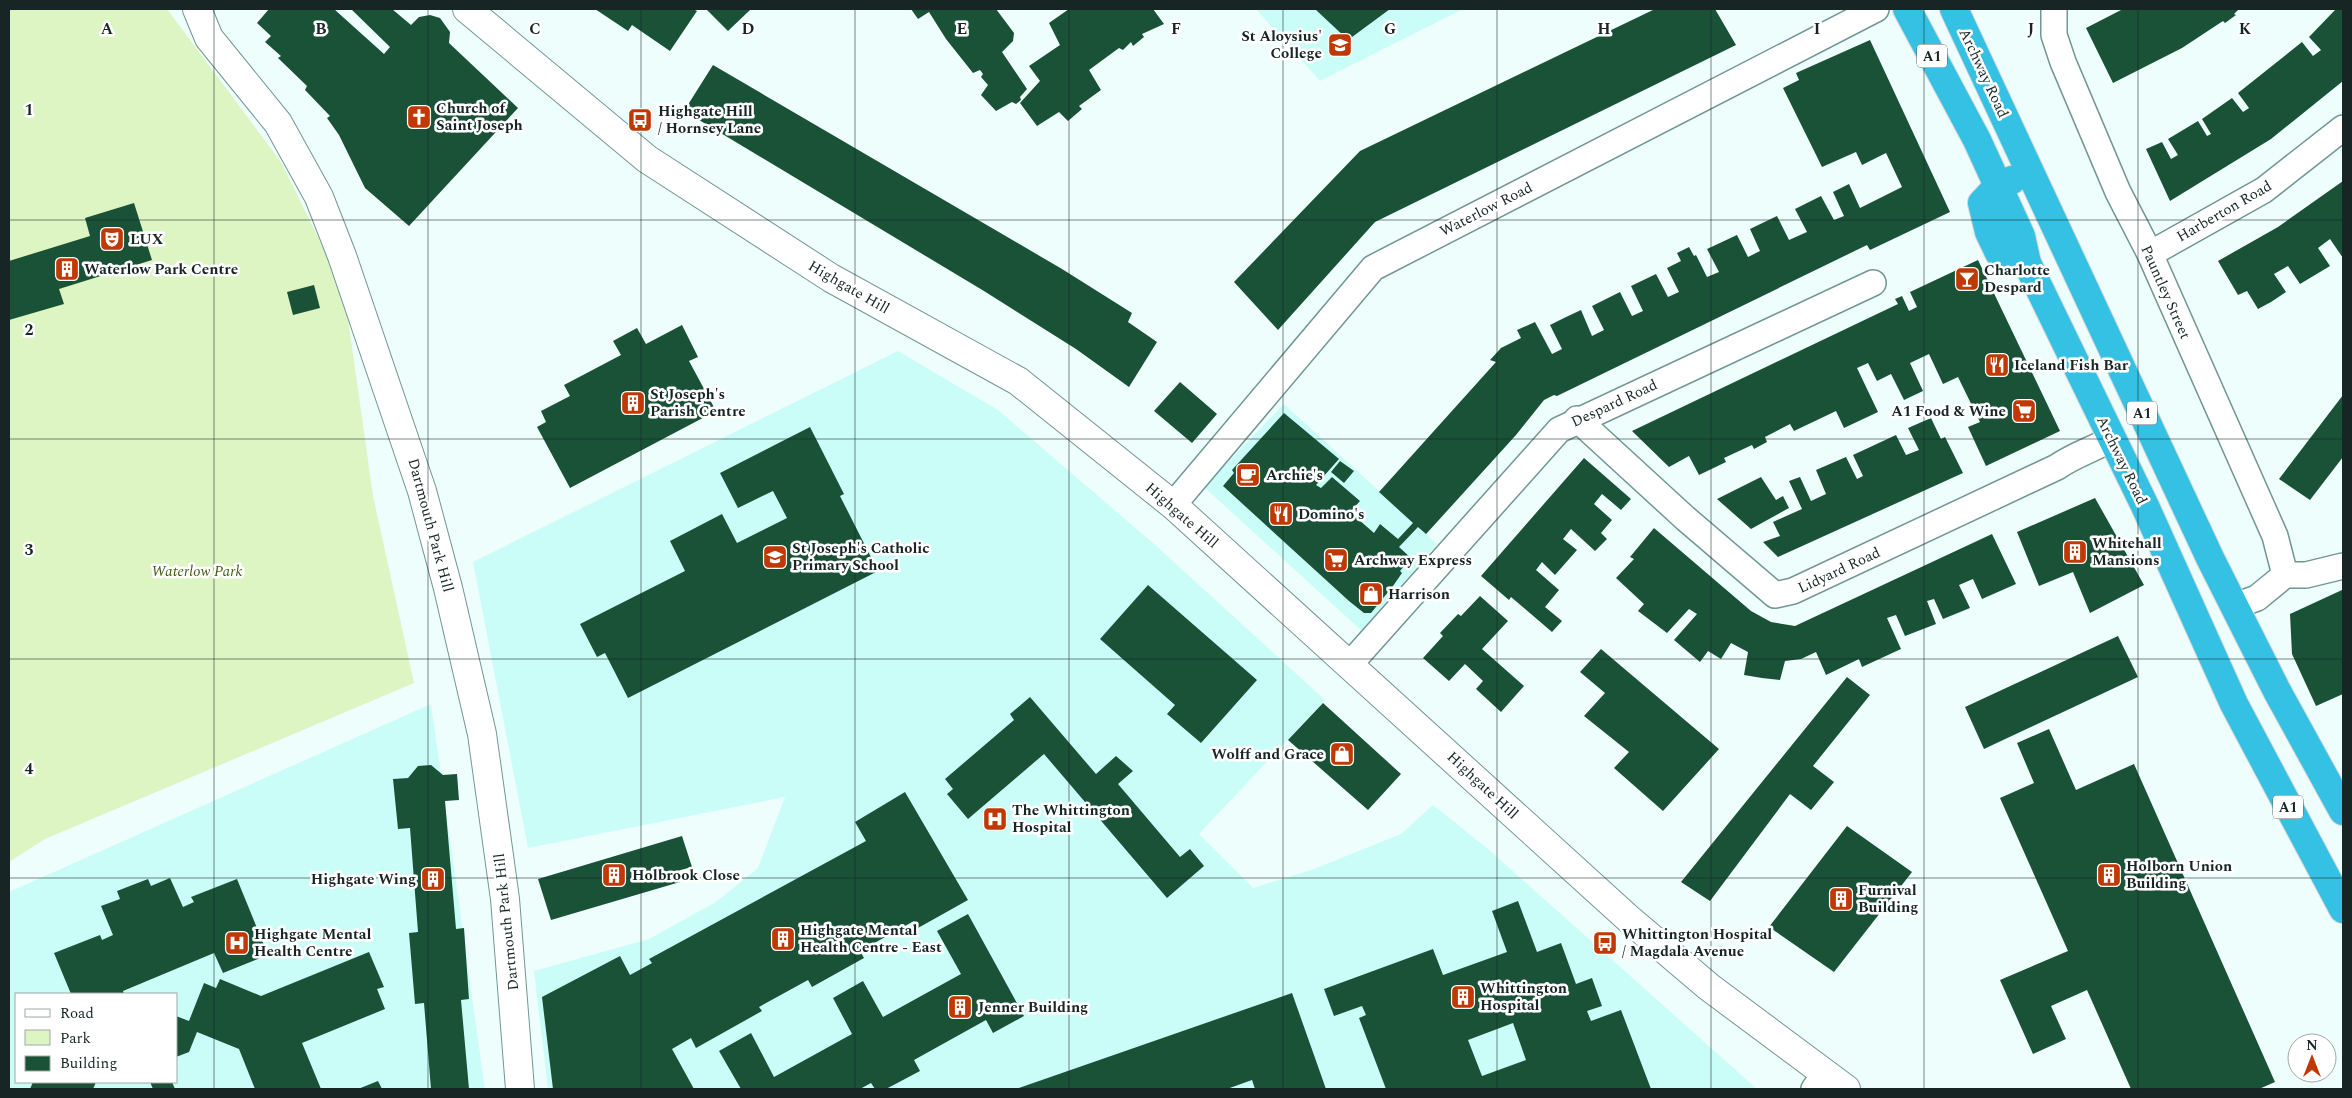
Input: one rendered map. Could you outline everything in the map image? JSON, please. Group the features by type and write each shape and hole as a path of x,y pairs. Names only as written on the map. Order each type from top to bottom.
{"highway":[{"name":"A1","path":"1907,9 1976,140 1997,187"},
{"name":"Archway Road","path":"1954,9 2210,558 2277,691 2343,811"},
{"path":"1997,187 2029,172"},
{"name":"Archway Road","path":"1997,187 1982,203 1989,232 1999,253 2026,263 2190,604 2234,704 2343,909"}],"main road":[{"name":"Dartmouth Park Hill","path":"197,9 209,38 278,123 319,197 348,274 422,491 446,579 482,734 505,899 520,1089"},
{"name":"Highgate Hill","path":"466,9 647,159 831,278 1018,381 1173,505 1624,915 1828,1084"}],"street":[{"name":"Waterlow Road","path":"1173,505 1373,268 1876,9"},
{"name":"Pauntley Street","path":"2054,9 2054,35 2063,62 2118,192 2150,254 2275,536 2285,575"},
{"name":"Harberton Road","path":"2150,254 2264,190 2343,128"},
{"name":"Despard Road","path":"1350,664 1558,430 1577,419 1874,283"},
{"name":"Lidyard Road","path":"1577,419 1685,518 1775,594 1793,591 2057,467 2075,454 2086,453 2111,439"},
{"path":"2235,606 2257,598 2285,575 2306,575 2343,566"}],"shaded area":[{"name":"St Aloysius' College","path":"1256,9 1463,9 1320,81"},
{"name":"The Whittington Hospital","path":"898,351 998,410 1153,543 1325,700 1199,834 1253,888 1314,869 1401,834 1433,805 1488,849 1757,1089 548,1089 534,971 649,939 716,902 758,868 785,797 528,848 473,562"},
{"path":"1284,404 1437,544 1362,631 1204,487"},
{"name":"Highgate Mental Health Centre","path":"431,704 485,1089 9,1089 9,892"}],"green space":[{"name":"Waterlow Park","path":"9,9 167,9 281,162 344,290 373,496 414,683 45,839 9,862"}],"building":[{"name":"Church of Saint Joseph","path":"269,9 334,9 384,54 390,47 351,9 392,9 411,25 419,17 430,15 440,18 450,32 449,43 518,108 409,226 365,188 339,135 327,118 330,116 305,90 307,86 278,58 281,56 265,42 271,36 257,23"},
{"path":"595,9 693,9 697,11 670,51 632,25 628,31"},
{"path":"706,9 751,9 728,31"},
{"path":"911,9 996,9 1014,33 1013,41 1002,52 1027,89 1020,97 1021,100 1016,104 1012,102 996,111 981,95 988,85 981,77 983,74 980,70 973,73 946,39 929,12 918,19"},
{"path":"1069,9 1153,9 1164,24 1142,34 1144,37 1133,46 1131,42 1123,50 1119,48 1089,70 1101,90 1079,106 1082,109 1068,121 1059,112 1037,126 1020,103 1040,81 1029,66 1060,45 1049,23"},
{"path":"1315,9 1390,9 1348,40"},
{"path":"1655,9 1715,9 1736,45 1375,222 1278,330 1234,282 1360,151"},
{"path":"2123,9 2239,9 2234,14 2236,15 2225,23 2223,21 2182,48 2113,83 2086,28"},
{"path":"2336,9 2343,9 2343,81 2271,139 2170,201 2146,149 2162,142 2171,159 2178,155 2168,139 2198,121 2207,136 2211,134 2202,119 2232,98 2243,112 2249,108 2238,93 2302,42 2313,56 2321,50 2309,37"},
{"path":"1870,40 1950,212 1870,250 1867,245 1557,396 1554,395 1544,400 1516,435 1427,533 1418,527 1399,547 1411,558 1400,571 1402,573 1393,586 1371,613 1364,613 1349,601 1223,486 1234,473 1232,470 1284,413 1339,459 1316,485 1321,488 1332,477 1360,501 1350,512 1374,533 1380,524 1398,539 1413,523 1379,492 1496,362 1490,360 1501,348 1521,338 1517,330 1535,322 1552,354 1562,349 1550,325 1564,318 1581,310 1592,336 1604,330 1592,306 1620,292 1632,316 1643,311 1631,286 1656,274 1668,297 1679,292 1667,268 1681,261 1677,253 1689,247 1694,256 1696,255 1707,277 1719,272 1707,249 1737,235 1748,257 1760,251 1750,229 1777,216 1789,240 1807,232 1795,209 1821,196 1834,220 1844,216 1833,192 1849,184 1860,208 1902,187 1886,153 1862,165 1856,152 1822,167 1783,88 1799,80 1796,73"},
{"path":"713,65 1062,269 1132,313 1128,322 1157,342 1129,387 1076,349 984,291 684,111"},
{"path":"2343,181 2343,258 2330,239 2318,248 2330,266 2300,284 2288,266 2274,274 2286,292 2271,302 2258,309 2247,291 2238,295 2218,261 2278,227"},
{"name":"Waterlow Park Centre","path":"134,203 152,260 59,289 64,304 9,320 9,261 90,236 85,218"},
{"path":"1978,260 2060,431 1986,466 1968,427 1980,422 1958,377 1943,384 1929,354 1910,363 1923,391 1904,400 1891,374 1877,381 1868,363 1857,368 1878,412 1844,428 1836,411 1794,431 1790,424 1765,437 1767,442 1754,449 1752,445 1724,458 1726,462 1699,475 1689,456 1669,467 1632,431 1898,304 1895,299 1902,296 1909,311 1917,307 1910,292"},
{"path":"314,285 320,308 293,315 287,292"},
{"name":"St Joseph's Parish Centre","path":"682,325 698,357 689,361 716,411 570,488 537,427 546,422 541,411 570,396 564,385 621,355 613,341 637,328 646,344"},
{"path":"1180,382 1217,414 1192,443 1154,411"},
{"path":"2343,395 2343,457 2310,500 2279,479"},
{"path":"1931,418 1941,439 1945,437 1963,473 1778,557 1763,542 1780,536 1773,522 1802,509 1789,481 1800,477 1811,501 1826,494 1816,470 1846,457 1857,479 1863,476 1853,455 1896,435 1906,455 1919,450 1908,428"},
{"name":"St Joseph's Catholic Primary School","path":"810,427 844,494 840,496 878,571 628,698 605,653 597,657 580,624 685,571 670,541 722,514 737,543 787,518 773,491 738,508 720,473"},
{"path":"1584,458 1631,499 1621,510 1602,494 1594,504 1612,520 1601,533 1607,539 1595,551 1571,529 1563,539 1577,550 1555,575 1542,562 1536,570 1559,590 1545,607 1562,621 1552,632 1511,597 1509,600 1481,576"},
{"path":"1340,461 1354,471 1344,483 1331,472"},
{"path":"1761,477 1776,500 1783,496 1789,508 1751,529 1717,499"},
{"name":"Whitehall Mansions","path":"2095,498 2144,585 2090,613 2073,572 2039,586 2017,532"},
{"path":"1654,528 1751,611 1771,622 1795,626 1992,534 2016,584 1982,599 1973,579 1959,585 1970,608 1943,619 1934,599 1927,601 1936,624 1905,636 1896,615 1887,618 1901,649 1862,667 1859,659 1826,675 1816,652 1801,659 1785,661 1780,680 1762,678 1744,675 1748,652 1731,643 1721,659 1708,651 1700,662 1674,640 1697,614 1689,609 1667,633 1638,611 1644,604 1616,578 1634,559 1630,557"},
{"path":"1148,585 1257,680 1201,743 1167,714 1175,705 1100,639"},
{"path":"2342,590 2343,694 2316,706 2292,654 2290,614"},
{"path":"1480,596 1508,621 1482,649 1524,686 1501,712 1476,689 1483,681 1465,664 1449,681 1423,658 1443,636 1440,633 1458,614 1461,616"},
{"path":"2118,636 2138,677 1984,749 1965,707"},
{"path":"1601,649 1719,749 1663,811 1614,768 1629,752 1584,716 1605,693 1580,672"},
{"path":"1847,677 1870,695 1813,766 1834,782 1811,810 1790,794 1710,901 1681,882"},
{"path":"1030,697 1096,774 1116,756 1133,771 1118,784 1180,857 1190,849 1204,866 1167,898 1044,754 968,819 947,794 953,789 945,779 1014,720 1010,714"},
{"path":"1323,703 1401,774 1368,810 1288,740"},
{"name":"Holborn Union Building","path":"2049,729 2076,790 2134,764 2275,1082 2259,1089 2131,1089 2087,990 2051,1006 2066,1039 2033,1054 2000,980 2068,951 2000,798 2034,783 2017,743"},
{"name":"Highgate Wing","path":"431,765 443,775 457,774 459,800 445,801 456,929 464,928 469,999 461,1000 469,1089 431,1089 424,1003 415,1004 409,933 418,932 410,828 398,829 393,779 408,778 418,766"},
{"name":"Highgate Mental Health Centre - East","path":"905,792 968,900 918,928 914,921 860,951 864,958 812,987 808,980 759,1007 762,1011 696,1048 691,1038 672,1049 694,1089 553,1089 542,997 620,956 630,975 652,963 649,959 866,841 855,822"},
{"name":"Furnival Building","path":"1847,826 1912,872 1834,972 1769,927"},
{"name":"Holbrook Close","path":"682,836 692,867 677,871 680,882 551,920 538,879"},
{"name":"Highgate Mental Health Centre","path":"170,878 183,907 194,902 191,897 237,879 268,955 223,973 214,953 123,991 124,993 71,993 54,953 100,935 102,940 113,935 101,906 120,899 117,891 148,879 151,886"},
{"name":"Whittington Hospital","path":"1518,901 1537,952 1561,943 1576,984 1592,978 1602,1006 1587,1011 1591,1021 1621,1010 1651,1089 1386,1089 1359,1018 1366,1015 1362,1006 1334,1016 1324,989 1433,949 1443,975 1507,952 1492,911","holes":["1513,1023 1526,1060 1482,1076 1468,1040"]},
{"name":"Jenner Building","path":"968,914 1024,1016 993,1033 986,1020 914,1060 920,1071 886,1089 875,1089 871,1083 860,1089 741,1089 719,1051 751,1033 774,1077 852,1034 833,998 863,981 883,1017 961,974 937,931"},
{"path":"369,952 384,987 377,989 385,1009 302,1043 321,1089 255,1089 239,1049 197,1032 189,1052 178,1056 178,1017 189,1021 204,983 216,988 220,979 261,996"},
{"path":"1292,993 1326,1089 1255,1089 1252,1080 1227,1089 1016,1089"},
{"path":"378,1081 382,1089 358,1089"},
{"path":"33,1083 96,1083 93,1089 30,1089"},
{"path":"150,1083 172,1083 175,1089 153,1089"}],"place":[{"name":"St Aloysius' College","path":"1340,45"},
{"name":"Church of Saint Joseph","path":"419,117"},
{"name":"Highgate Hill / Hornsey Lane","path":"640,120"},
{"name":"LUX","path":"112,239"},
{"name":"Waterlow Park Centre","path":"67,269"},
{"name":"Charlotte Despard","path":"1967,279"},
{"name":"Iceland Fish Bar","path":"1997,365"},
{"name":"St Joseph's Parish Centre","path":"633,403"},
{"name":"A1 Food & Wine","path":"2024,411"},
{"name":"Archie's","path":"1248,475"},
{"name":"Domino's","path":"1281,514"},
{"name":"Whitehall Mansions","path":"2075,552"},
{"name":"St Joseph's Catholic Primary School","path":"775,557"},
{"name":"Archway Express","path":"1336,560"},
{"name":"Harrison","path":"1371,594"},
{"name":"Wolff and Grace","path":"1342,754"},
{"name":"The Whittington Hospital","path":"995,819"},
{"name":"Holbrook Close","path":"614,875"},
{"name":"Holborn Union Building","path":"2109,875"},
{"name":"Highgate Wing","path":"433,879"},
{"name":"Furnival Building","path":"1841,899"},
{"name":"Highgate Mental Health Centre - East","path":"783,939"},
{"name":"Highgate Mental Health Centre","path":"237,943"},
{"name":"Whittington Hospital / Magdala Avenue","path":"1605,943"},
{"name":"Whittington Hospital","path":"1463,997"},
{"name":"Jenner Building","path":"960,1007"}]}
